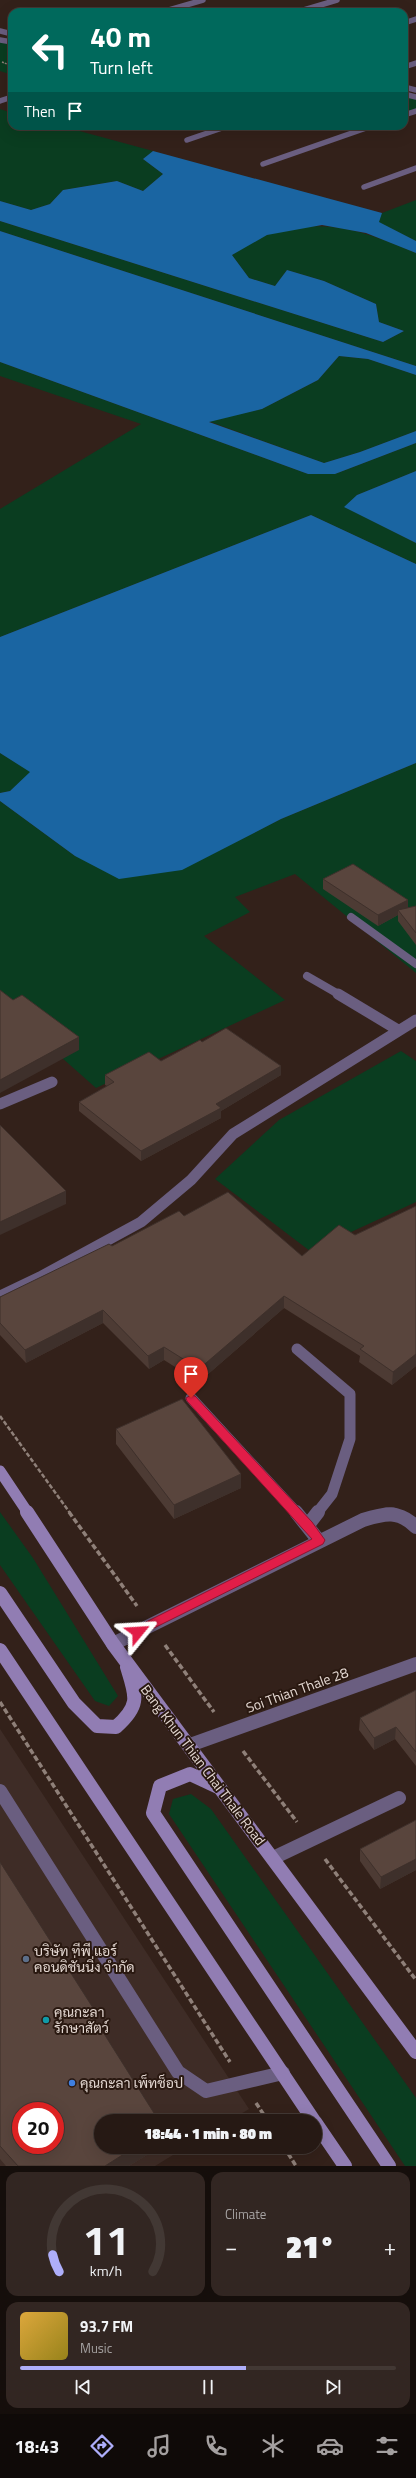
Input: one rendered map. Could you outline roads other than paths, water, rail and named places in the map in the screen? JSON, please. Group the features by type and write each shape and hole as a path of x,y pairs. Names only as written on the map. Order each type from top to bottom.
{"main road":[{"name":"Bang Khun Thian Chai Thale Road","path":"0,1471 124,1660 190,1745 416,2052"},
{"path":"0,1593 74,1703 97,1726 116,1727 132,1715 136,1699 124,1660"},
{"path":"0,1650 310,2114"},
{"path":"222,1790 190,1774 160,1786 153,1813 389,2166"},
{"path":"322,2132 345,2166"}],"street":[{"path":"176,8 203,0"},
{"path":"310,8 337,0"},
{"path":"187,140 216,130"},
{"path":"263,164 361,130"},
{"path":"364,187 416,168"},
{"path":"350,917 416,964"},
{"path":"307,976 398,1030"},
{"path":"0,1296 40,1277 141,1222 191,1180 232,1134 416,1020"},
{"path":"0,1104 52,1082"},
{"path":"297,1349 350,1394 350,1439 332,1494 308,1525"},
{"path":"191,1398 308,1525 319,1540"},
{"path":"113,1644 319,1540 363,1520 388,1512 406,1516 416,1527"},
{"name":"Soi Thian Thale 28","path":"190,1745 416,1664"},
{"path":"0,1791 178,2072 206,2091 283,2073"},
{"path":"273,1858 399,1798"}],"water":[{"path":"153,151 382,213 379,222 416,241 416,253 366,233 322,225 267,235 232,255 249,278 275,286 287,270 324,281 376,304 379,322 404,331 383,342 0,221 0,201 31,210 50,204 63,190 117,181 143,191 163,174 143,159"},
{"path":"0,231 416,366 416,375 368,359 339,356 318,380 262,409 209,422 324,463 360,452 416,431 416,443 335,474 308,474 0,362"},
{"path":"416,471 416,543 344,507 357,495"},
{"path":"311,515 416,564 416,763 281,819 182,870 119,879 75,856 0,801 0,793 10,791 30,772 0,753 0,637"}],"place":[{"name":"บริษัท ทีพี แอร์ คอนดิชั่นนิ่ง จำกัด","path":"26,1959"},
{"name":"คุณกะลา รักษาสัตว์","path":"46,2020"},
{"name":"คุณกะลา เพ็ทช็อป","path":"72,2083"}]}
